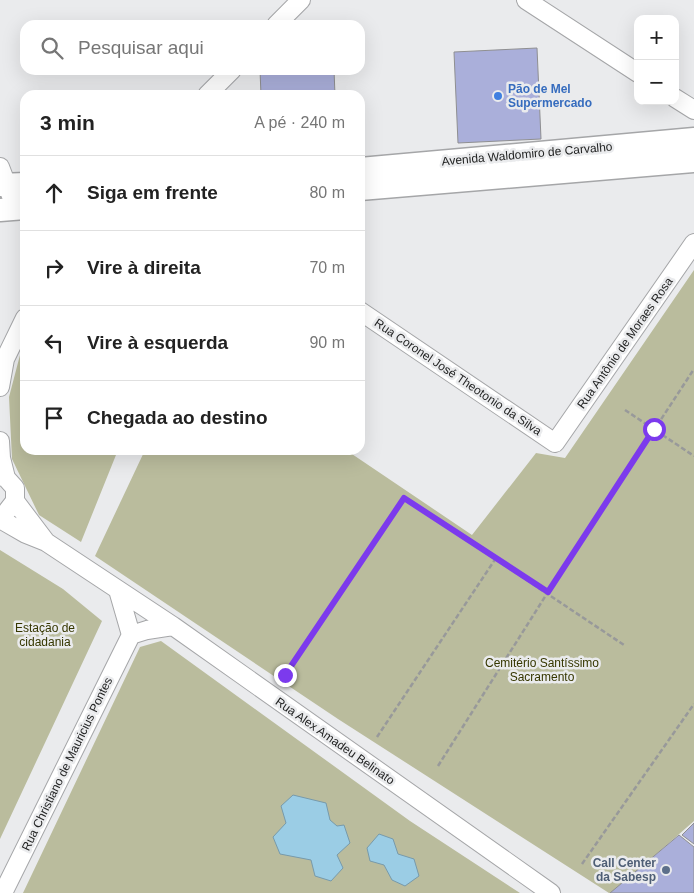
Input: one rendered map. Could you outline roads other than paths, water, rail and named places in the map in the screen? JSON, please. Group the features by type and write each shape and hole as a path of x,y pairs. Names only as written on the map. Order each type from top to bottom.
{"main road":[{"name":"Avenida Waldomiro de Carvalho","path":"365,169 694,139"},
{"name":"Avenida Waldomiro de Carvalho","path":"365,189 694,161"}],"street":[{"path":"281,20 301,0"},
{"path":"526,0 634,70"},
{"path":"212,90 227,75"},
{"path":"679,101 694,110"},
{"path":"8,180 14,209"},
{"name":"Rua Antônio de Moraes Rosa","path":"555,443 694,243"},
{"name":"Rua Coronel José Theotonio da Silva","path":"365,314 555,443"},
{"path":"0,387 5,359 20,328"},
{"path":"0,441 3,477 15,488 15,501 46,542"},
{"path":"0,514 7,511 15,501"},
{"path":"0,519 26,534 46,542"},
{"name":"Rua Alex Amadeu Belinato","path":"46,542 173,626 551,893"},
{"path":"118,590 131,635 147,630 173,626"},
{"name":"Rua Christiano de Mauricius Pontes","path":"3,893 131,635"}],"water":[{"path":"293,795 326,803 330,820 337,826 344,825 350,843 337,855 343,868 331,881 315,876 311,860 280,854 273,837 286,823 281,806"},
{"path":"379,834 393,839 398,854 414,859 419,876 405,886 392,880 384,865 370,861 367,848"}],"place":[{"name":"Pão de Mel Supermercado","path":"498,96"},
{"name":"Call Center da Sabesp","path":"666,870"}],"park label":[{"name":"Estação de cidadania","path":"45,635"},
{"name":"Cemitério Santíssimo Sacramento","path":"542,670"}]}
